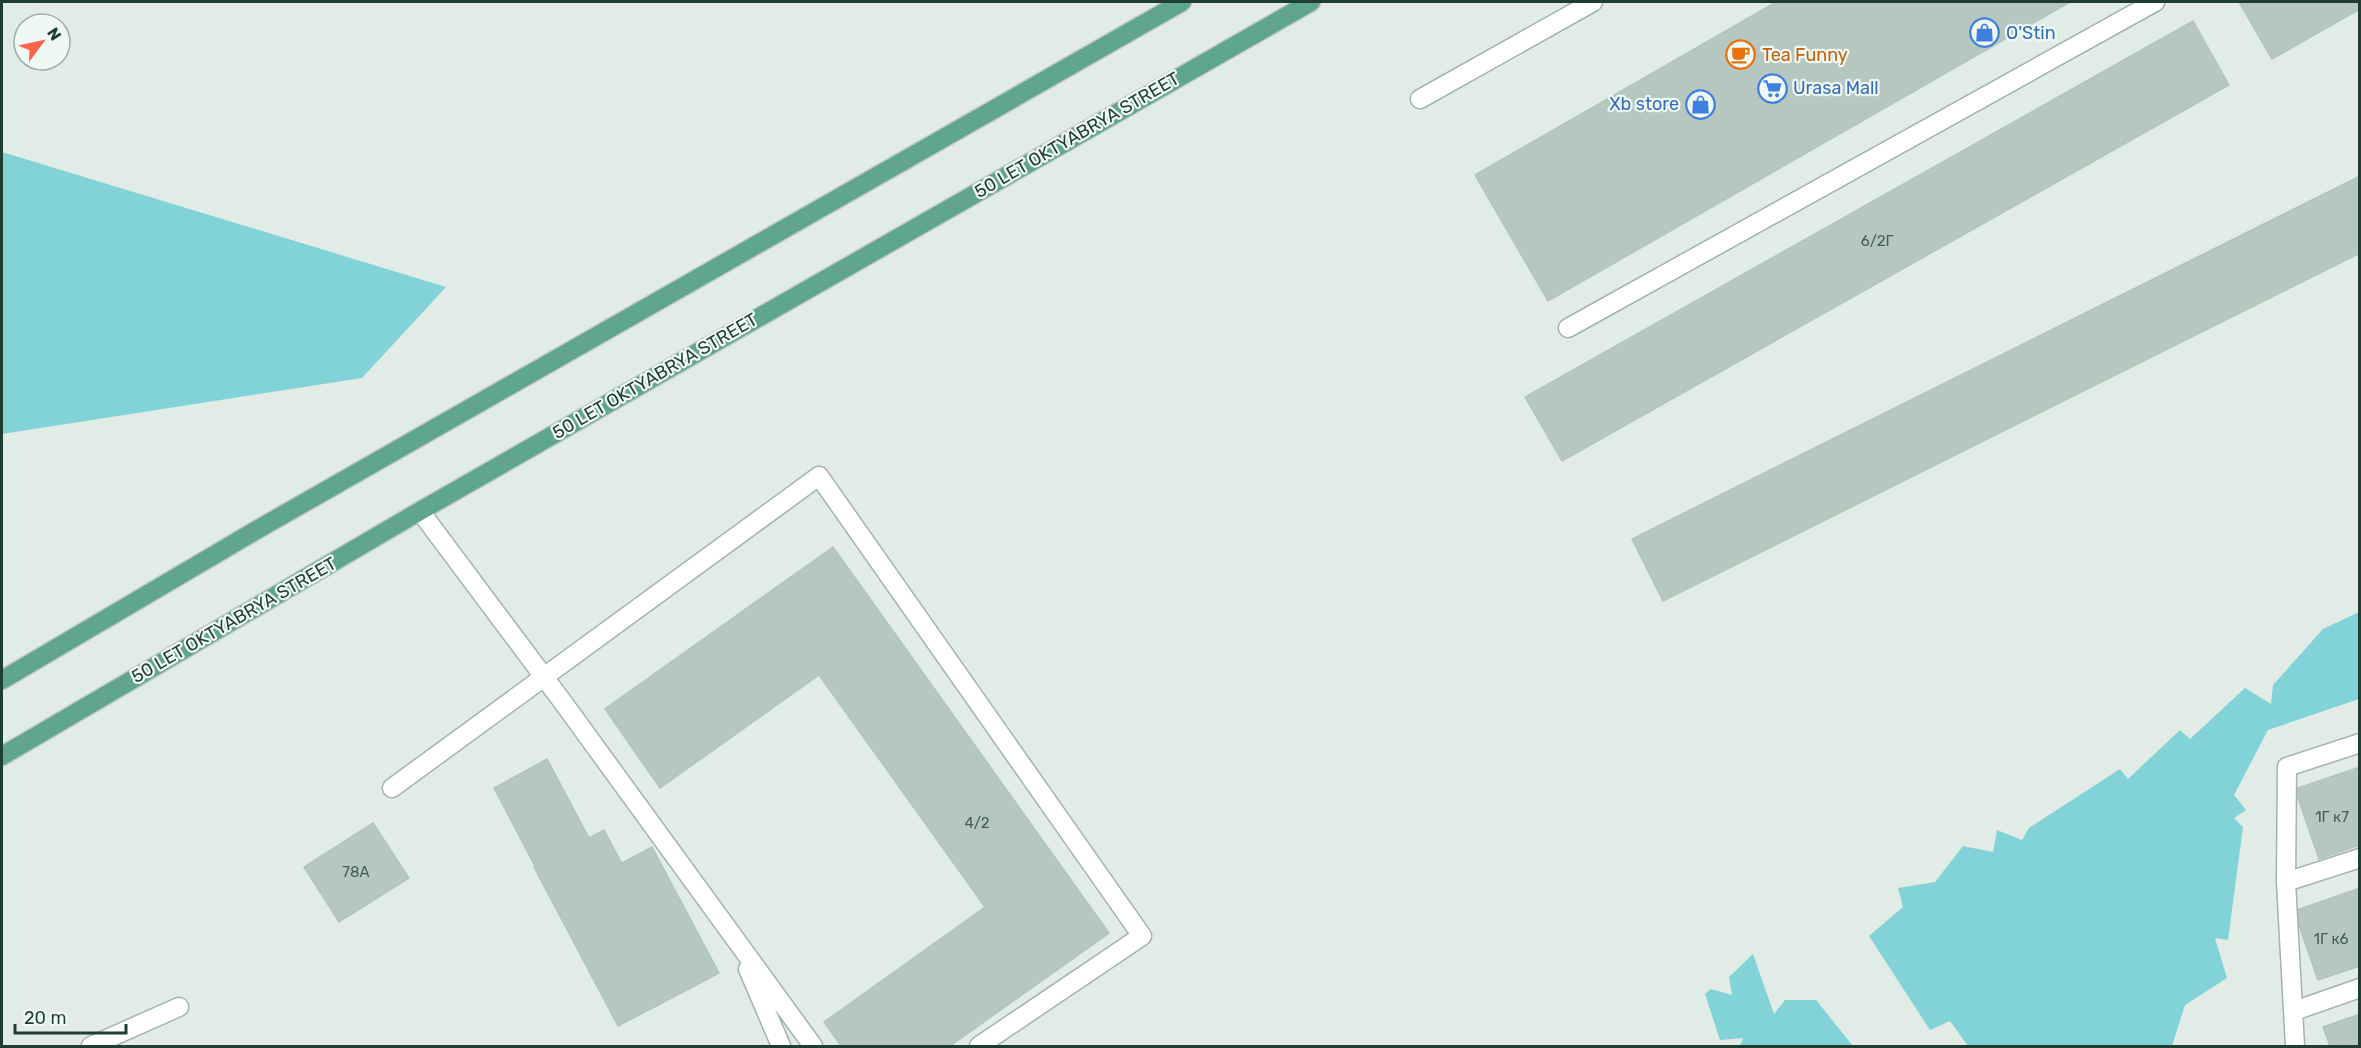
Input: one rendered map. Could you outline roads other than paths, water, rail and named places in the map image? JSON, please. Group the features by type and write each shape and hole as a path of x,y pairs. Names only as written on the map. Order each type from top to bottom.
{"main road":[{"path":"2,680 302,505 1182,2"},
{"name":"50 LET OKTYABRYA STREET","path":"2,756 420,511 1311,2"}],"lane":[{"path":"1420,99 1593,2"},
{"path":"1568,328 2155,2"},
{"path":"392,788 819,476 1142,936 980,1047"},
{"path":"420,511 544,677 813,1047"},
{"path":"2295,1047 2286,882 2287,767 2360,743"},
{"path":"2286,882 2360,858"},
{"path":"736,940 781,1047"},
{"path":"2294,1011 2360,988"},
{"path":"91,1047 179,1008"}],"water":[{"path":"2,152 446,287 362,378 2,434"},
{"path":"2359,612 2359,699 2268,730 2234,795 2246,810 2234,818 2243,827 2228,940 2215,938 2227,978 2185,1005 2172,1046 1968,1046 1950,1021 1930,1030 1869,936 1903,907 1898,888 1935,882 1963,846 1993,852 1997,830 2022,840 2029,828 2120,769 2128,779 2180,730 2190,739 2245,688 2271,704 2273,685 2323,629"},
{"path":"1753,954 1774,1014 1785,1000 1816,1000 1853,1046 1740,1046 1743,1038 1720,1040 1705,994 1711,989 1732,995 1729,977"}],"place":[{"name":"O'Stin","path":"1985,33"},
{"name":"Tea Funny","path":"1741,55"},
{"name":"Urasa Mall","path":"1772,88"},
{"name":"Xb store","path":"1700,104"}]}
